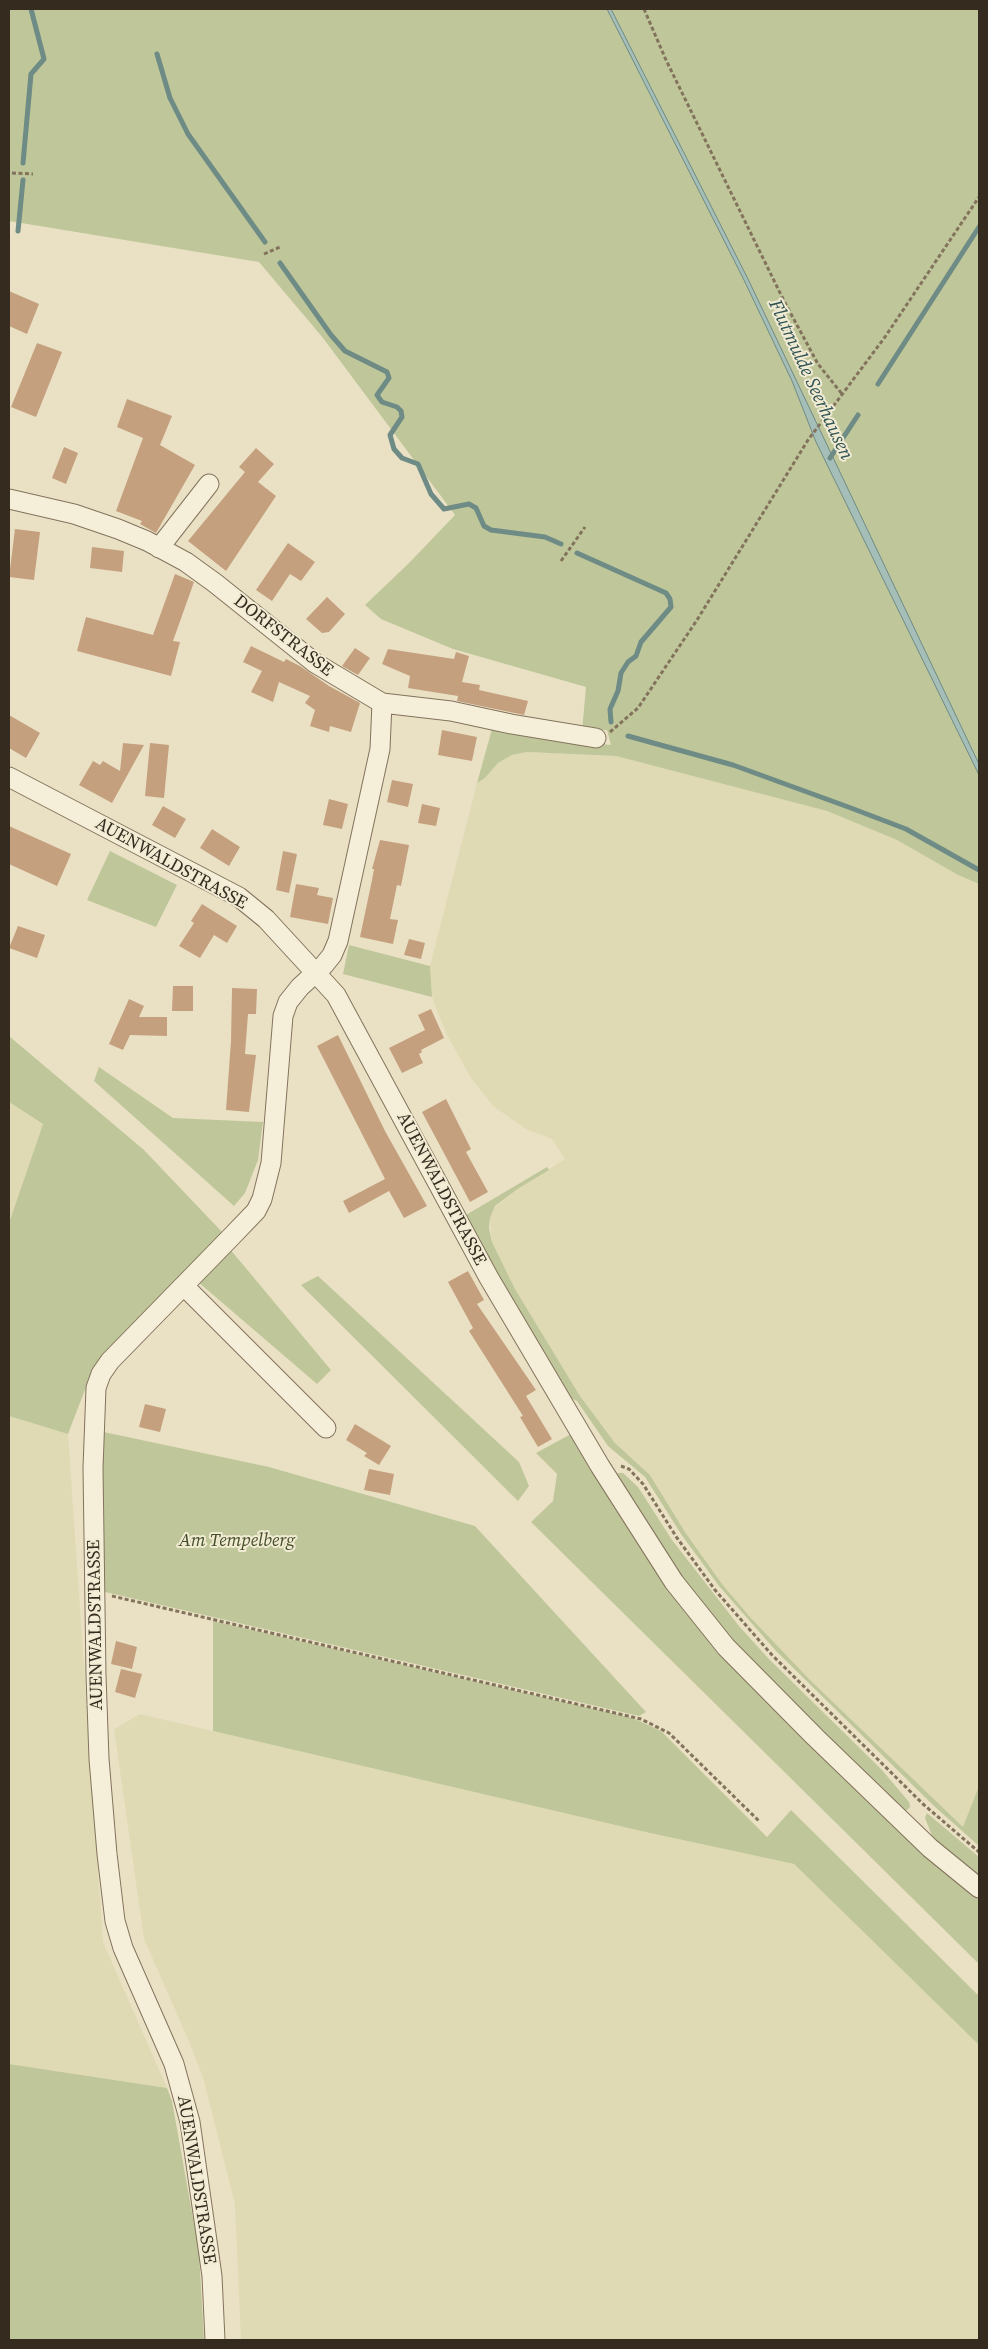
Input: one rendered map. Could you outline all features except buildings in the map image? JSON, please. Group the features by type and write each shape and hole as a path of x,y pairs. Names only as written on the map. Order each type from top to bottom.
{"street":[{"path":"159,548 209,484"},
{"name":"DORFSTRASSE","path":"9,499 74,514 118,530 186,562 315,663 382,703"},
{"path":"316,972 332,955 338,941 380,749 382,703 451,710 511,724 596,738"},
{"name":"AUENWALDSTRASSE","path":"9,777 239,897 266,920 316,972 336,995 490,1278 565,1407 663,1566 704,1622 744,1666 930,1848 979,1888"},
{"name":"AUENWALDSTRASSE","path":"215,2340 212,2276 190,2122 174,2064 123,1948 115,1920 98,1759 93,1468 96,1388 101,1374 110,1361 256,1211 262,1200 271,1164 283,1016 288,1002 316,972"},
{"path":"184,1286 326,1428"}],"path":[{"path":"644,9 666,60 784,301 818,364 842,394"},
{"path":"12,173 33,174"},
{"path":"596,738 610,733 620,726 638,708 696,620 808,440 885,337 979,197"},
{"path":"264,254 280,247"},
{"path":"561,561 585,527"},
{"path":"614,1463 629,1469 643,1484 677,1538 715,1590 772,1655 923,1804 979,1852"},
{"path":"95,1594 110,1595 641,1719 670,1733 760,1822"}],"shaded area":[{"path":"527,752 616,756 827,811 897,840 958,875 979,884 979,1786 964,1828 810,1680 750,1617 722,1584 685,1532 650,1475 615,1443 580,1396 515,1289 492,1242 490,1218 495,1207 519,1188 565,1159 552,1139 526,1129 493,1106 471,1078 446,1033 432,997 430,966 477,783 485,778 498,763 512,755"},
{"path":"9,1102 43,1124 9,1223"},
{"path":"9,1416 68,1434 103,1942 167,2088 9,2064"},
{"path":"140,1714 641,1831 794,1864 979,2045 979,2340 241,2340 235,2204 204,2081 191,2046 144,1939 114,1729"}],"green space":[{"path":"9,9 979,9 979,884 958,875 897,840 827,811 616,756 527,752 512,755 498,763 485,778 477,783 492,729 502,733 611,745 607,730 582,731 586,687 453,649 381,619 365,605 455,515 323,338 259,262 9,221"},
{"path":"110,851 177,885 156,927 87,900"},
{"path":"349,945 430,966 432,997 343,974"},
{"path":"9,1036 144,1150 223,1233 105,1354 91,1374 68,1434 9,1416 9,1223 43,1124 9,1102"},
{"path":"99,1067 173,1118 263,1122 258,1160 245,1193 234,1206 94,1081"},
{"path":"547,1167 549,1170 519,1188 495,1206 490,1218 489,1228 492,1242 515,1289 580,1396 615,1443 650,1475 685,1532 722,1584 750,1617 810,1680 963,1827 979,1786 979,1846 934,1806 776,1651 719,1586 681,1534 645,1477 608,1446 577,1401 569,1400 529,1334 466,1215"},
{"path":"229,1248 331,1370 317,1384 197,1281"},
{"path":"318,1276 519,1462 529,1486 518,1501 301,1285"},
{"name":"Am Tempelberg","path":"99,1431 269,1467 475,1526 646,1712 639,1716 101,1591"},
{"path":"571,1434 669,1586 979,1897 979,1964 531,1522 553,1501 557,1474 536,1453"},
{"path":"618,1473 623,1473 638,1487 672,1540 739,1626 768,1658 882,1770 909,1802 910,1807 907,1810 903,1812 749,1661 680,1579 615,1479"},
{"path":"213,1621 633,1718 661,1731 767,1837 791,1810 979,1996 979,2045 794,1864 641,1831 213,1731"},
{"path":"927,1813 979,1857 979,1878 935,1843 925,1818"},
{"path":"9,2064 167,2088 172,2101 199,2252 204,2340 9,2340"}],"water":[{"path":"607,9 611,9 748,279 979,764 979,775 816,442 792,381 744,280"}],"waterway":[{"path":"23,163 31,74 44,59 31,9"},
{"path":"157,54 170,98 188,134 265,242"},
{"path":"18,231 23,180"},
{"path":"878,384 979,227"},
{"path":"280,263 331,335 345,351 387,372 389,378 377,395 382,402 397,407 401,411 402,417 390,435 394,449 402,458 418,464 431,494 444,509 469,504 476,508 484,526 491,530 545,537 561,544"},
{"name":"Flutmulde Seerhausen","path":"830,458 858,415"},
{"path":"577,553 666,593 670,599 671,607 641,642 636,656 628,662 621,673 618,691 610,709 611,722"},
{"path":"628,736 733,765 851,808 906,829 979,870"}]}
